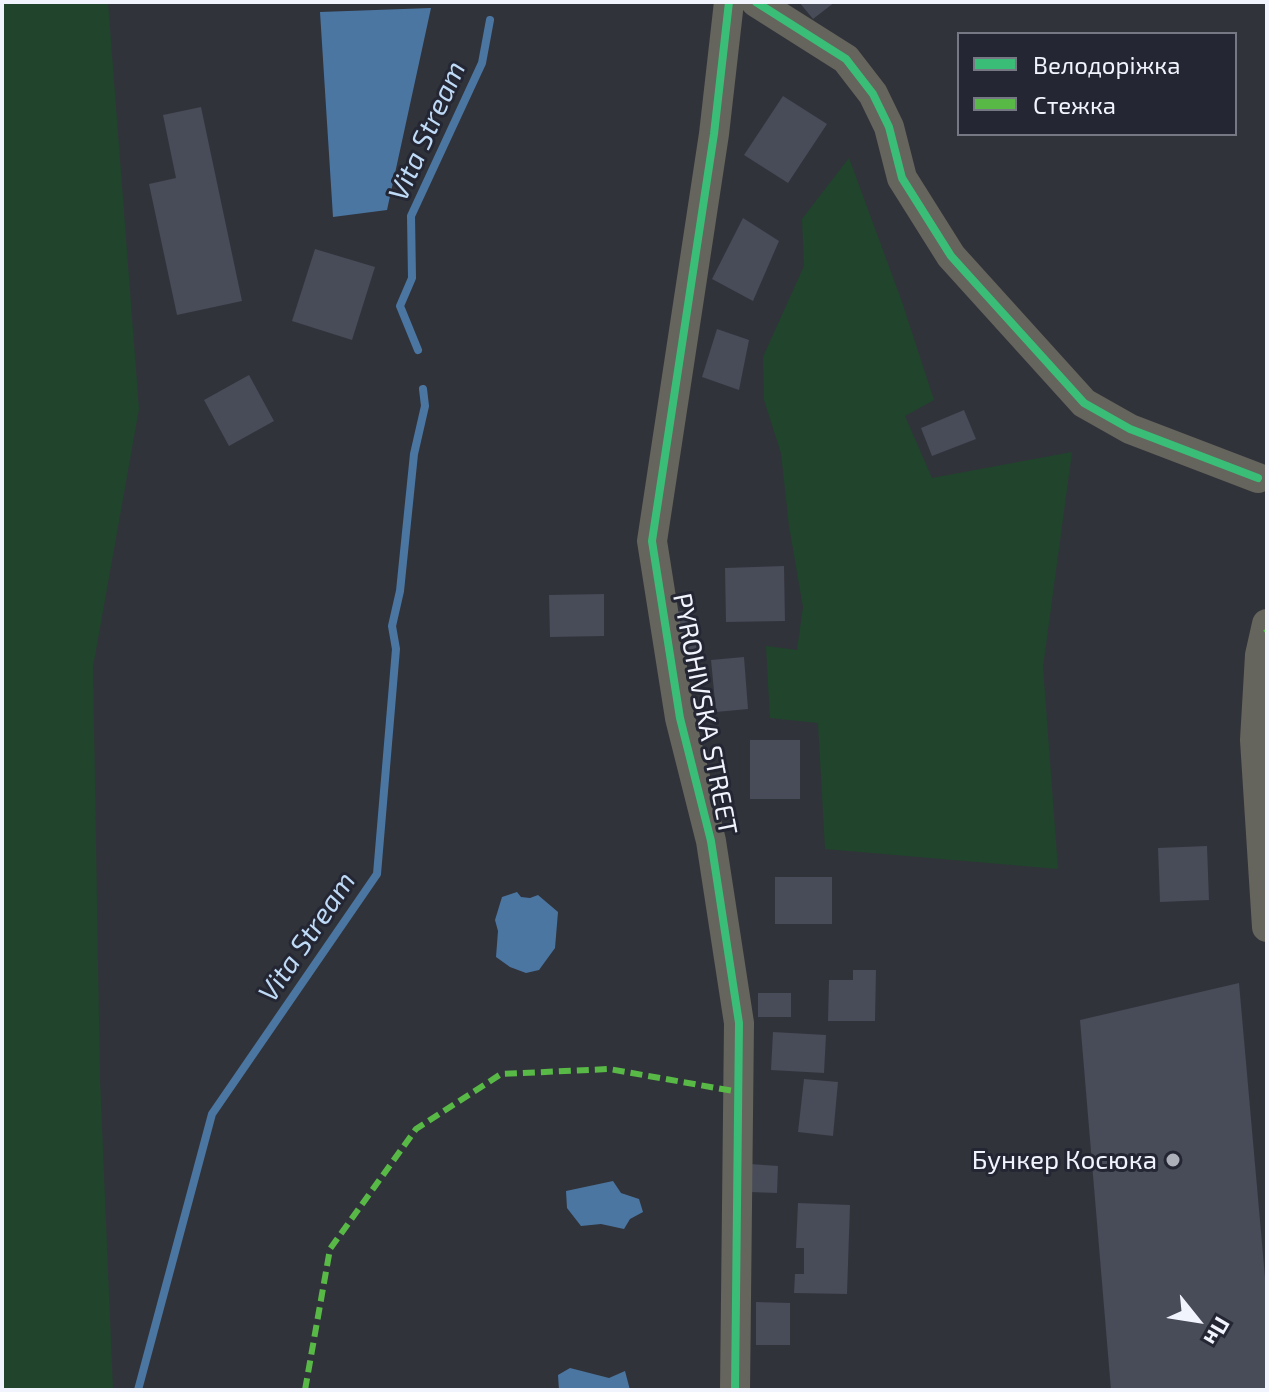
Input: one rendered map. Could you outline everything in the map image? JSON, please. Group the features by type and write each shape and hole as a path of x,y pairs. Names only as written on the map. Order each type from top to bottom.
{"street":[{"name":"PYROHIVSKA STREET","path":"729,2 714,134 652,541 680,718 711,841 739,1023 735,1390"},
{"path":"756,2 846,59 873,94 889,127 902,178 951,256 1084,403 1130,429 1258,478"},
{"path":"1267,624 1260,655 1255,740 1267,927"}],"green space":[{"path":"2,2 108,2 139,409 93,667 100,1079 113,1390 2,1390"},
{"path":"849,158 934,400 905,416 932,478 1072,452 1043,667 1058,869 825,849 818,723 770,718 766,646 797,650 803,607 789,526 781,453 764,400 763,357 804,266 802,219"}],"water":[{"path":"431,8 387,210 333,217 320,12"},
{"path":"517,892 521,897 538,895 558,912 555,948 539,970 526,973 496,957 498,931 495,920 502,897"},
{"path":"613,1181 621,1193 639,1199 643,1212 630,1219 624,1229 601,1224 581,1226 567,1208 566,1191"},
{"path":"570,1368 609,1378 625,1371 630,1390 559,1390 558,1375"}],"building":[{"path":"799,2 835,2 813,19"},
{"path":"783,96 827,124 788,183 744,155"},
{"path":"201,107 242,301 177,315 149,184 176,178 163,115"},
{"path":"743,218 779,241 753,301 712,279"},
{"path":"315,249 375,267 352,340 292,321"},
{"path":"717,329 749,340 739,390 702,377"},
{"path":"249,375 274,421 229,446 204,400"},
{"path":"964,410 976,439 932,456 921,428"},
{"path":"784,566 785,621 726,622 725,568"},
{"path":"604,594 604,636 550,637 549,595"},
{"path":"693,610 697,654 675,655 671,612"},
{"path":"744,657 748,709 716,712 711,660"},
{"path":"750,740 800,740 800,799 750,799"},
{"path":"1207,846 1209,900 1160,902 1158,848"},
{"path":"775,877 832,877 832,924 775,924"},
{"path":"853,970 876,970 875,1021 828,1021 829,980 853,980"},
{"name":"Бункер Косюка","path":"1239,983 1267,1300 1267,1390 1111,1390 1080,1020"},
{"path":"758,993 791,993 791,1017 758,1017"},
{"path":"773,1032 826,1035 824,1073 771,1070"},
{"path":"804,1079 838,1082 833,1136 798,1132"},
{"path":"750,1164 778,1166 777,1193 749,1192"},
{"path":"798,1203 850,1205 847,1294 794,1293 795,1274 804,1274 804,1248 796,1248"},
{"path":"756,1302 790,1303 790,1345 756,1345"}],"waterway":[{"name":"Vita Stream","path":"418,350 400,306 412,278 411,216 482,63 490,20"},
{"name":"Vita Stream","path":"138,1390 212,1114 377,874 396,649 392,626 400,591 414,454 425,406 423,389"}],"marked path":[{"path":"305,1390 330,1249 416,1129 501,1074 609,1069 739,1092"}],"cycle path":[{"path":"729,2 714,134 652,541 680,718 711,841 739,1023 735,1390"},
{"path":"756,2 846,59 873,94 889,127 902,178 951,256 1084,403 1130,429 1258,478"}],"place":[{"name":"Бункер Косюка","path":"1173,1160"}]}
